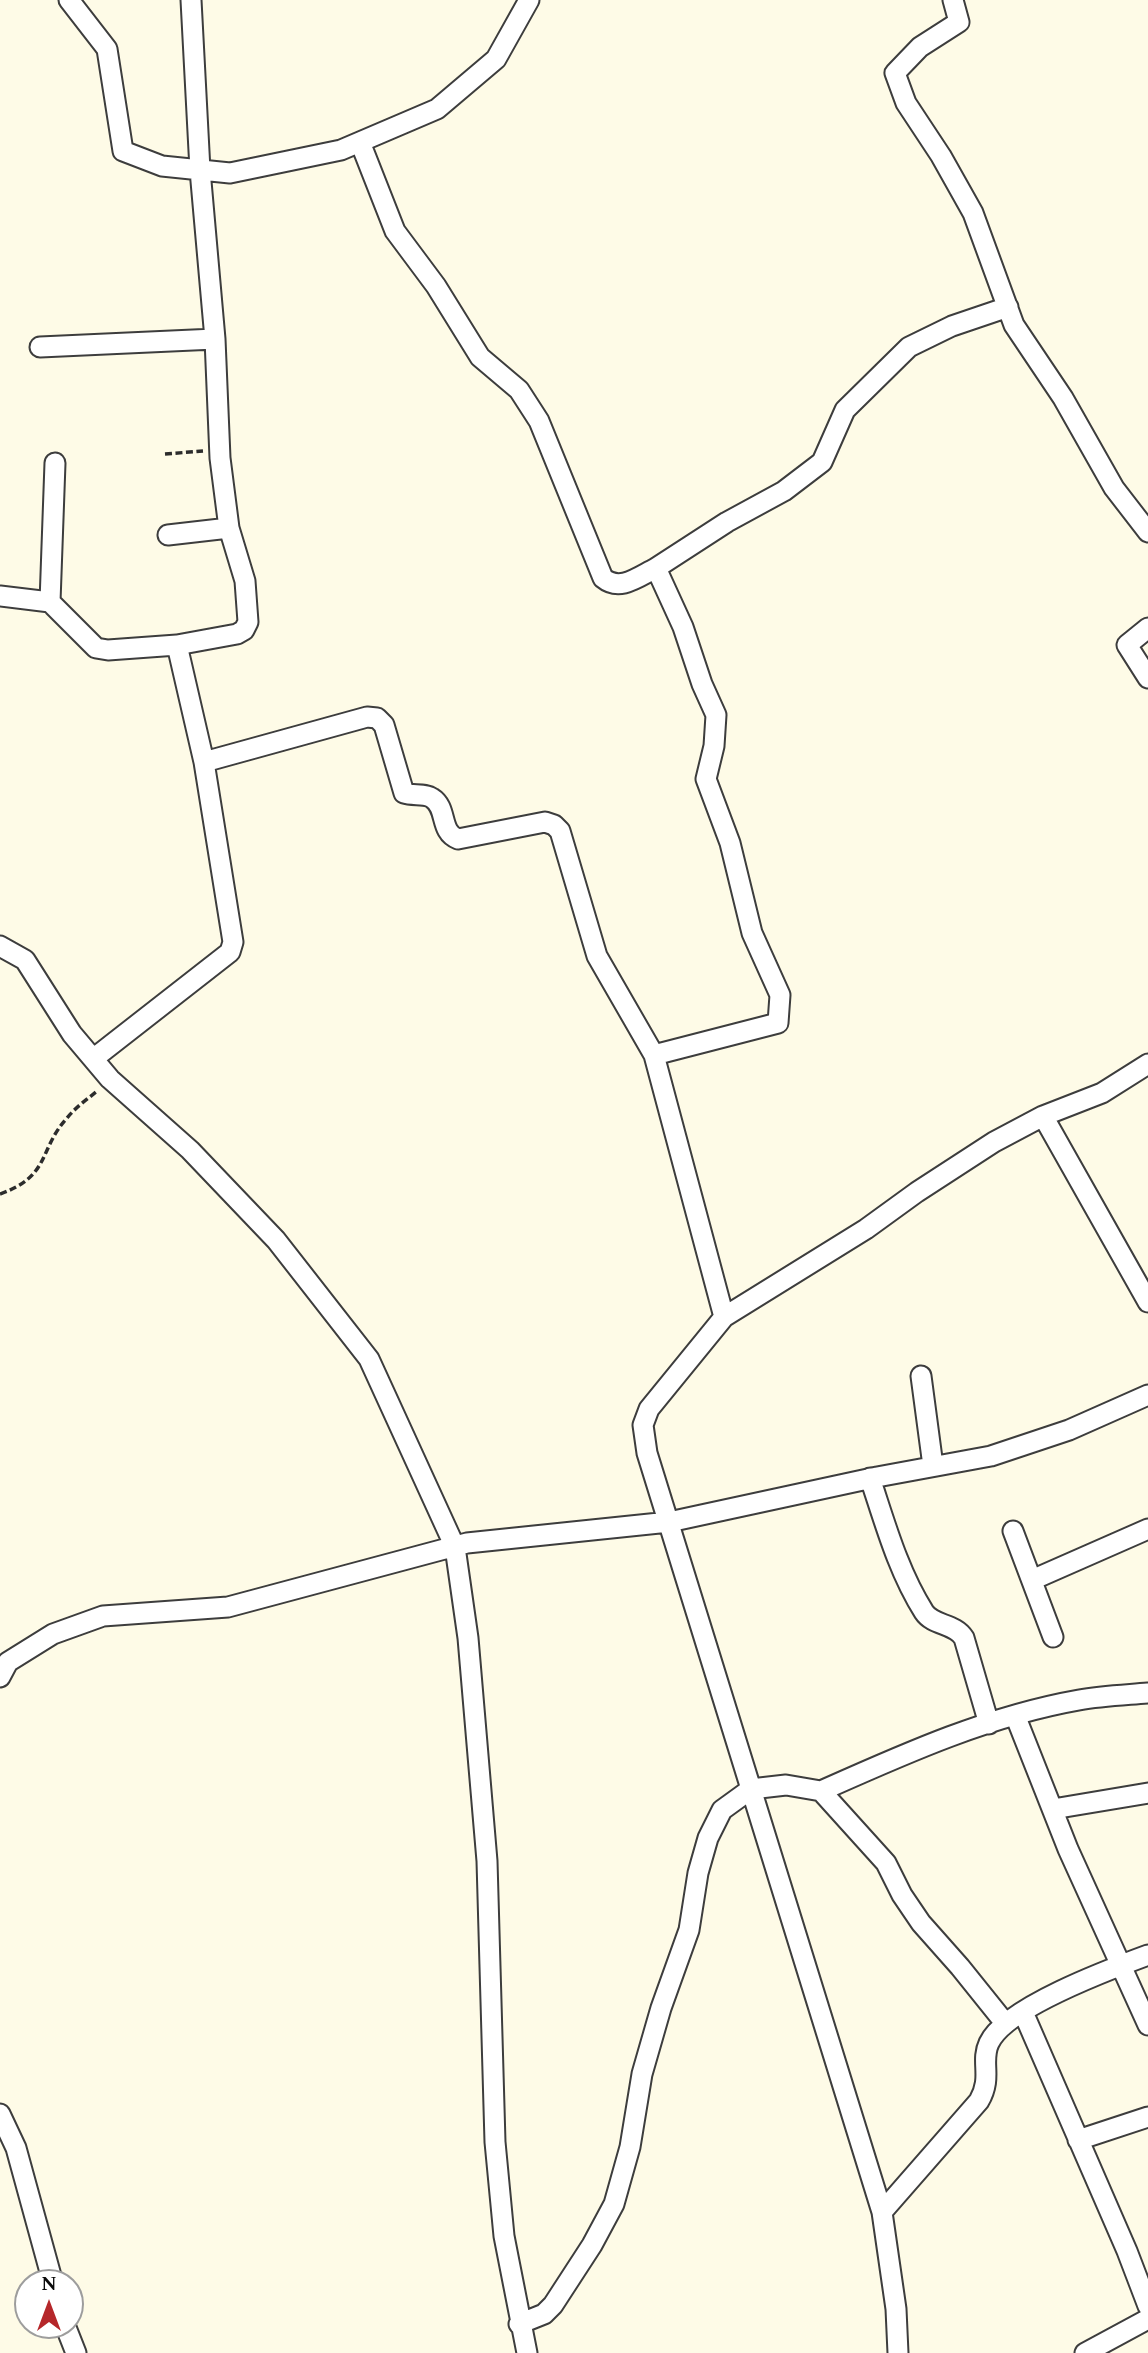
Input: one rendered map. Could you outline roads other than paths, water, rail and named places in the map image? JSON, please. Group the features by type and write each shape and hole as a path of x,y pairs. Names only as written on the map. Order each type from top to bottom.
{"street":[{"path":"69,0 107,49 123,152 162,166 230,173 341,150 437,109 496,59 529,0"},
{"path":"0,596 50,602 88,642 96,648 108,650 177,645 237,634 244,630 248,622 245,581 229,528 219,449 215,339 200,170 191,0"},
{"path":"953,0 959,22 920,47 895,73 906,103 941,156 973,213 1014,325 1063,398 1114,488 1148,531"},
{"path":"360,142 395,231 436,286 480,357 519,390 539,421 603,578 611,584 622,584 656,568 727,522 784,491 822,462 845,410 909,347 951,327 1008,307"},
{"path":"40,347 215,339"},
{"path":"50,602 55,463"},
{"path":"169,536 229,528"},
{"path":"654,1055 778,1023 780,995 752,933 730,843 706,779 714,746 716,715 702,684 683,627 656,568"},
{"path":"1148,628 1127,645 1148,678"},
{"path":"93,1059 230,952 233,942 204,762 177,645"},
{"path":"204,762 367,717 377,718 384,725 404,793 433,798 439,805 446,831 451,837 458,839 545,822 560,831 597,956 654,1055 724,1317"},
{"path":"0,946 25,960 72,1034 110,1079 190,1150 276,1240 369,1359 455,1546 468,1638 487,1861 495,2142 504,2236 527,2353"},
{"path":"898,2353 896,2309 883,2212 647,1453 643,1424 649,1409 724,1317 866,1229 994,1142 1043,1116 1102,1093 1148,1064"},
{"path":"1043,1116 1148,1302"},
{"path":"921,1376 933,1466"},
{"path":"0,1677 8,1662 53,1634 103,1616 228,1607 467,1543 669,1522 870,1478 991,1456 1055,1435 1148,1395"},
{"path":"870,1478 898,1560 925,1615 952,1627 964,1638 989,1724"},
{"path":"1032,1580 1148,1529"},
{"path":"1013,1531 1054,1637"},
{"path":"520,2324 544,2315 553,2305 592,2245 614,2204 630,2147 642,2074 661,2008 689,1930 698,1873 708,1838 722,1810 751,1789 786,1786 821,1791 926,1745 1015,1715 1079,1700 1148,1693"},
{"path":"1015,1715 1068,1850 1148,2025"},
{"path":"821,1791 886,1863 902,1895 921,1923 1004,2023"},
{"path":"1053,1810 1148,1793"},
{"path":"883,2212 979,2101 987,2077 986,2053 989,2043 1004,2023 1064,1990 1148,1955"},
{"path":"1023,2012 1127,2251 1148,2306"},
{"path":"0,2114 16,2148 48,2269"},
{"path":"1078,2140 1148,2117"},
{"path":"1085,2353 1148,2319"}]}
